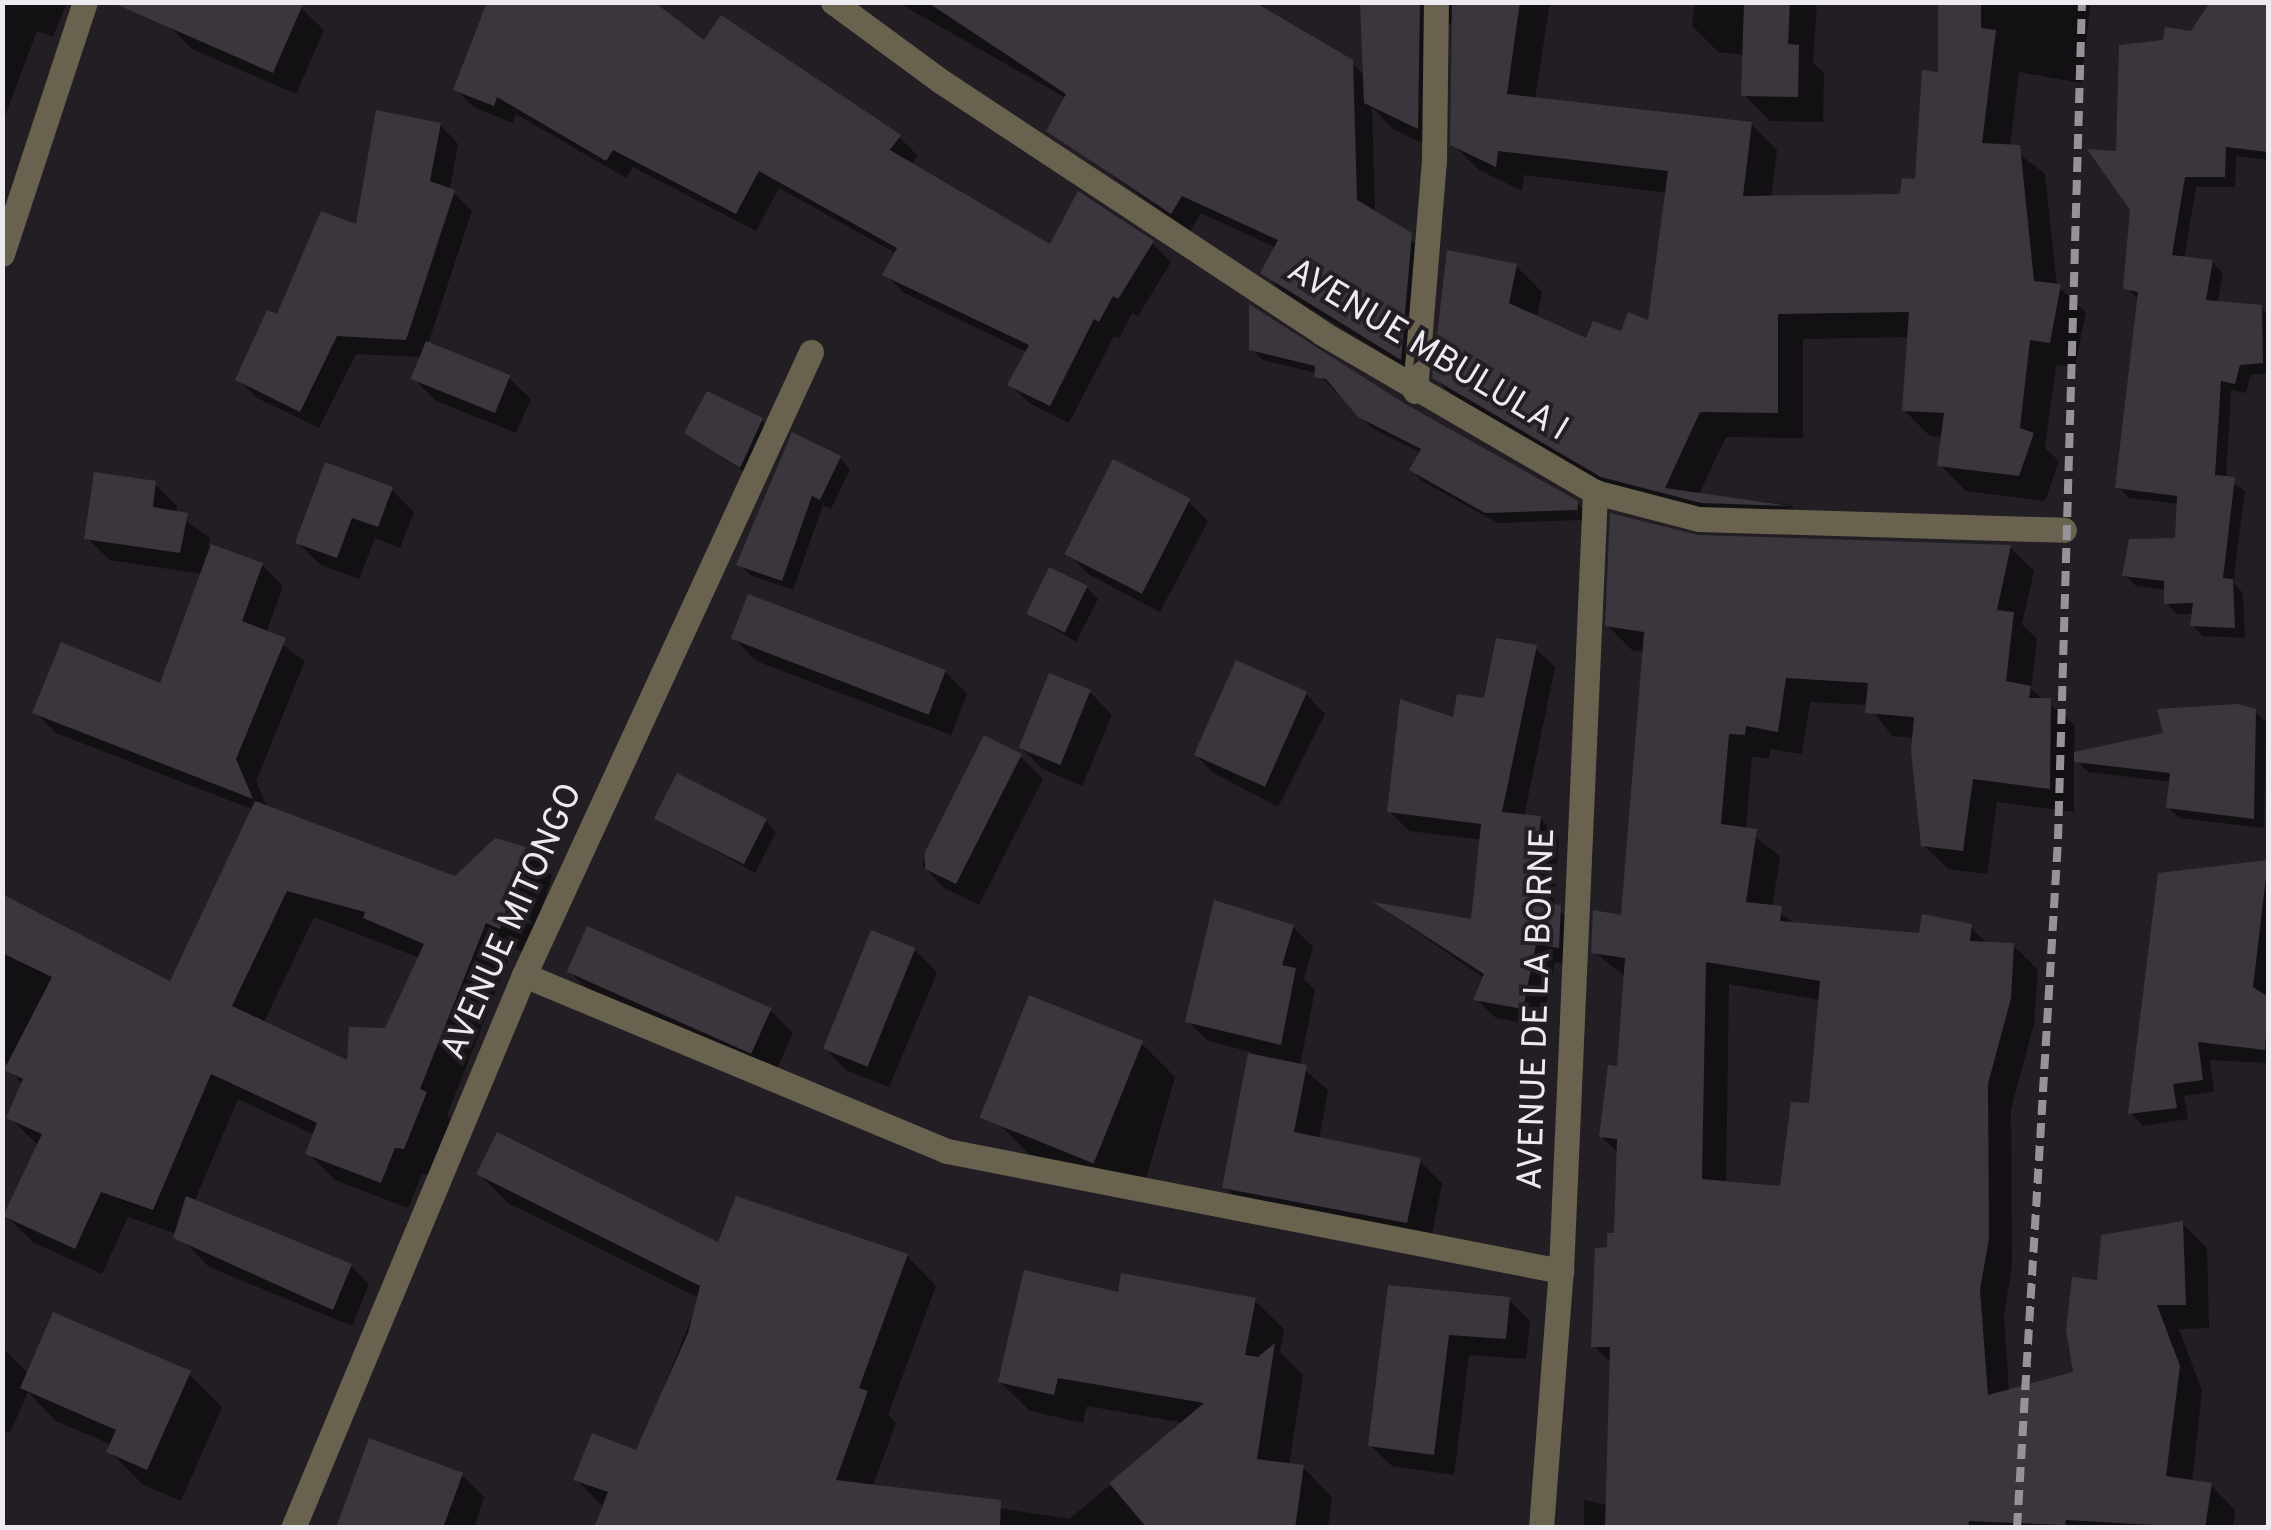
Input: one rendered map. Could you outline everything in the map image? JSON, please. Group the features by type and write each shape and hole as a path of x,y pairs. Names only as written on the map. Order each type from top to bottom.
{"street":[{"path":"2,254 85,2"},
{"name":"AVENUE MBULULA I","path":"833,2 955,91 1415,391 1595,492 1699,519 2064,530"},
{"path":"1415,391 1433,180 1436,2"},
{"name":"AVENUE MITONGO","path":"293,1528 524,975 811,352"},
{"name":"AVENUE DE LA BORNE","path":"1542,1528 1562,1271 1595,492"},
{"path":"524,975 947,1151 1562,1271"}],"building":[{"path":"111,2 304,2 273,73"},
{"path":"487,2 654,2 704,40 721,15 901,135 890,150 1050,244 1078,191 1154,241 1118,299 1113,296 1099,322 1094,319 1050,406 1007,385 1029,345 882,275 897,248 759,171 736,214 613,150 606,161 497,97 494,106 453,90"},
{"path":"927,2 1254,2 1353,60 1357,200 1412,233 1401,360 1260,273 1278,240 1182,196 1171,214 1046,131 1066,94"},
{"path":"1360,2 1420,2 1418,129 1364,103"},
{"path":"1452,2 1520,2 1507,94 1752,122 1743,196 1900,194 1902,178 1915,179 1922,70 1938,72 1938,2 1981,2 1981,28 1996,30 1982,143 2020,145 2034,281 2061,284 2050,343 2030,340 2020,428 2034,433 2019,476 1937,466 1944,413 1902,411 1909,312 1778,314 1778,413 1700,412 1665,488 1791,506 1701,503 1601,477 1432,378 1447,250 1517,264 1509,303 1586,338 1593,321 1621,331 1628,312 1648,320 1668,171 1498,151 1496,167 1450,145"},
{"path":"1744,2 1790,2 1788,44 1799,45 1798,97 1741,96"},
{"path":"2210,2 2268,2 2268,152 2226,147 2225,177 2185,177 2172,255 2213,260 2206,300 2262,305 2263,363 2240,365 2235,384 2221,381 2215,475 2235,477 2223,578 2233,579 2235,628 2190,626 2193,603 2164,604 2164,581 2122,576 2129,539 2175,538 2177,496 2115,488 2138,292 2123,289 2130,210 2087,149 2116,151 2119,45 2163,40 2165,27 2191,31"},
{"path":"376,110 441,123 430,181 455,190 406,340 337,336 300,412 235,380 267,310 277,314 321,211 356,224"},
{"path":"1249,304 1407,405 1578,501 1577,521 1577,510 1485,513 1409,470 1421,449 1358,417 1326,379 1314,377 1315,366 1249,350"},
{"path":"426,341 510,375 495,413 411,379"},
{"path":"707,391 763,418 740,468 684,433"},
{"path":"792,432 841,456 820,500 812,496 782,581 736,565"},
{"path":"1113,459 1191,498 1142,594 1064,554"},
{"path":"325,462 393,487 378,527 352,518 337,558 295,543"},
{"path":"94,472 156,481 153,507 188,513 180,553 84,539"},
{"path":"1610,513 1698,535 2011,545 1997,610 2014,612 2006,681 2031,686 2029,698 2051,698 2050,789 1973,779 1963,851 1921,846 1911,751 1914,717 1865,713 1868,683 1786,678 1778,732 1746,726 1745,735 1729,734 1721,824 1757,829 1746,902 1782,906 1780,921 1919,933 1922,914 1972,924 1970,941 2014,943 2011,998 1988,1084 1989,1238 1980,1290 1988,1395 2073,1372 2066,1330 2072,1277 2097,1280 2101,1235 2183,1221 2186,1305 2157,1305 2180,1366 2166,1476 2212,1483 2205,1528 2066,1520 2065,1525 1969,1521 1968,1528 1605,1528 1610,1347 1591,1347 1595,1248 1607,1247 1607,1233 1614,1233 1617,1139 1599,1137 1608,1065 1617,1066 1625,958 1591,953 1593,910 1621,915 1644,632 1605,626","holes":["1706,962 1820,981 1809,1103 1791,1102 1780,1186 1702,1179"]},
{"path":"211,544 263,563 242,621 286,638 236,759 253,799 32,713 61,642 160,683"},
{"path":"1049,567 1088,586 1065,633 1026,614"},
{"path":"748,594 946,670 929,715 731,639"},
{"path":"1496,638 1537,645 1502,812 1541,816 1532,901 1561,905 1559,948 1536,944 1523,1009 1473,1000 1484,974 1373,902 1471,919 1481,824 1387,812 1400,699 1453,717 1457,694 1484,698"},
{"path":"1236,660 1307,692 1265,787 1194,755"},
{"path":"1049,673 1091,690 1060,765 1019,748"},
{"path":"2238,704 2256,709 2254,819 2166,808 2170,773 2074,762 2074,752 2163,733 2157,709"},
{"path":"984,735 1022,754 956,884 925,869 925,852"},
{"path":"677,773 767,819 744,864 654,818"},
{"path":"255,801 455,876 495,838 526,847 500,929 486,923 420,1089 427,1092 404,1149 395,1148 381,1183 305,1154 317,1123 211,1074 153,1210 101,1192 75,1249 3,1216 42,1134 6,1118 23,1079 4,1070 52,977 2,953 2,894 170,981","holes":["287,891 365,912 363,918 424,944 385,1028 349,1027 347,1060 232,1006"]},
{"path":"2268,860 2253,987 2268,997 2265,1050 2198,1042 2203,1080 2173,1084 2177,1108 2128,1114 2158,873"},
{"path":"1214,900 1294,925 1282,965 1296,968 1281,1045 1185,1022"},
{"path":"587,926 772,1008 751,1054 567,972"},
{"path":"871,930 916,948 868,1067 823,1049"},
{"path":"1029,995 1143,1041 1094,1163 980,1117"},
{"path":"1248,1053 1307,1065 1294,1132 1421,1158 1407,1223 1222,1188"},
{"path":"497,1132 718,1242 736,1196 908,1254 859,1388 868,1391 836,1480 1001,1500 1000,1528 594,1528 608,1492 573,1480 592,1433 636,1450 688,1333 700,1286 476,1174"},
{"path":"186,1196 352,1264 333,1310 173,1238"},
{"path":"1024,1270 1118,1292 1121,1273 1256,1298 1245,1355 1258,1357 1275,1343 1257,1459 1304,1465 1295,1528 1147,1528 1109,1483 1204,1403 1058,1378 1054,1395 998,1382"},
{"path":"1388,1285 1510,1297 1506,1339 1449,1335 1434,1455 1368,1446"},
{"path":"53,1312 191,1371 147,1470 106,1452 116,1430 20,1388"},
{"path":"369,1438 463,1473 443,1528 336,1528"}],"railway":[{"path":"2017,1528 2058,839 2082,2"}]}
